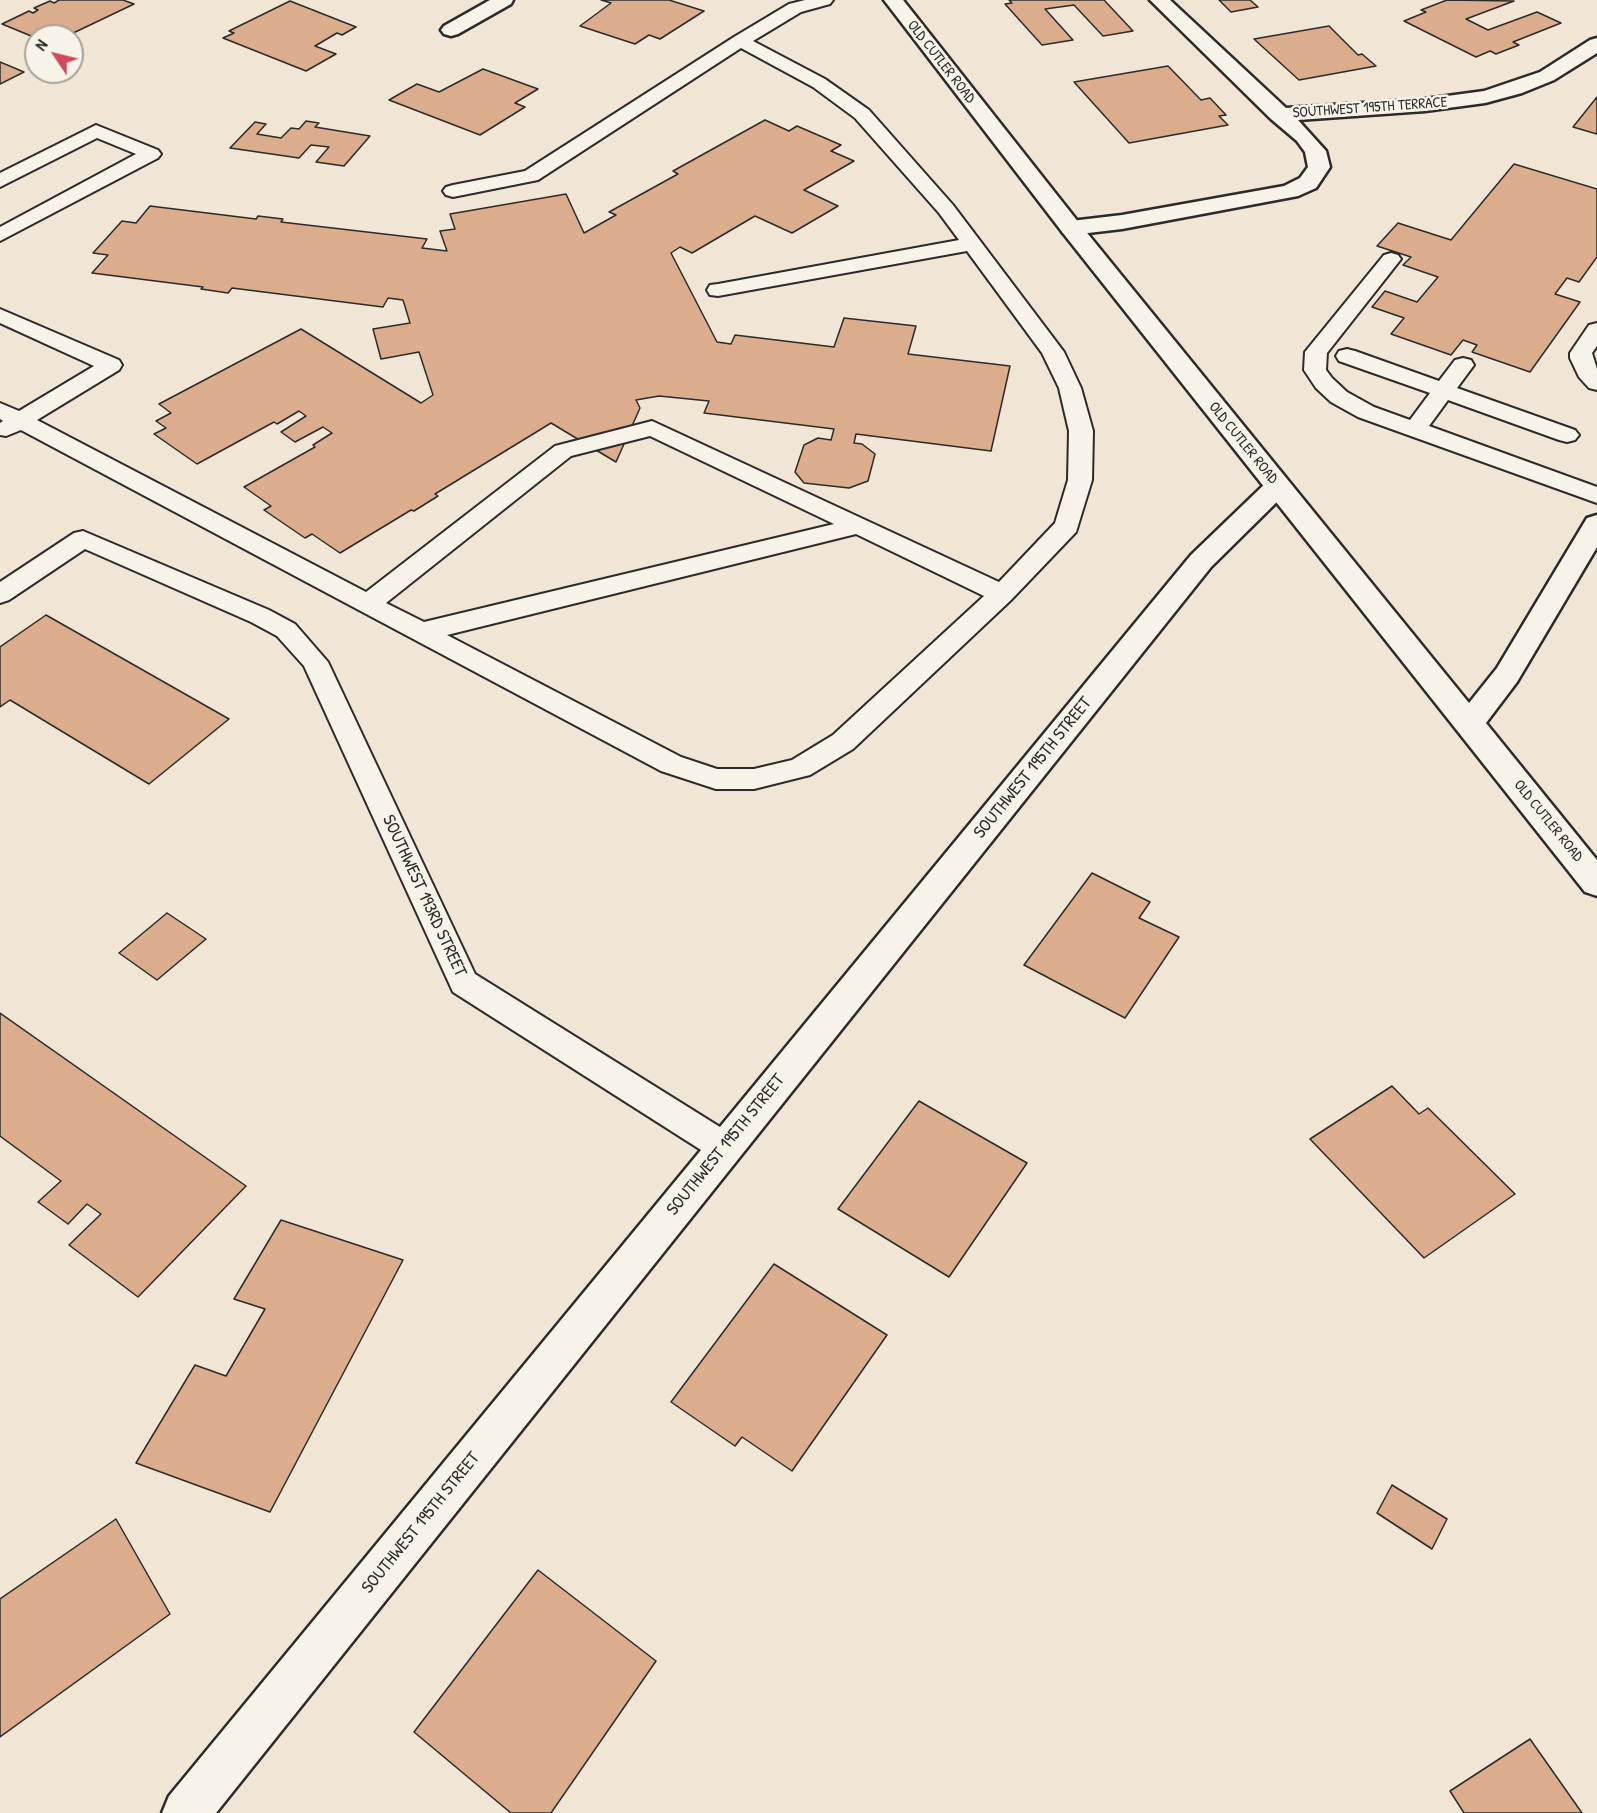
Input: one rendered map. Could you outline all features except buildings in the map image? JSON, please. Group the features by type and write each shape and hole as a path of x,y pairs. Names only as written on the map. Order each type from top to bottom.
{"street":[{"path":"451,30 504,0"},
{"name":"OLD CUTLER ROAD","path":"893,0 1071,228 1597,883"},
{"path":"1159,0 1278,115"},
{"name":"SOUTHWEST 195TH TERRACE","path":"1278,115 1425,105 1494,95 1547,76 1597,44"},
{"name":"SOUTHWEST 195TH TERRACE","path":"1071,228 1273,195 1301,187 1308,183 1317,172 1317,155 1304,137 1278,115"},
{"name":"SOUTHWEST 195TH STREET","path":"186,1813 1201,561 1278,486"},
{"path":"1469,724 1507,675 1597,524"}],"lane":[{"path":"453,191 531,176 740,41 795,8 824,0"},
{"path":"6,421 368,604 671,764 716,779 754,779 800,768 843,742 1002,594 1067,526 1080,480 1081,431 1070,387 1053,352 972,244 898,152 862,114 819,82 740,41"},
{"path":"0,181 96,130 151,154 0,235"},
{"path":"718,290 972,244"},
{"path":"1391,259 1322,344 1314,360 1318,375 1339,398 1366,412 1597,495"},
{"path":"0,315 111,365 6,421"},
{"path":"1597,330 1581,353 1587,372 1597,383"},
{"path":"1347,357 1567,435"},
{"path":"1414,429 1463,365"},
{"path":"368,604 563,451 652,428 1002,594"},
{"path":"422,632 858,526"},
{"name":"SOUTHWEST 193RD STREET","path":"0,594 83,539 260,616 286,630 303,646 315,662 465,983 724,1147"}]}
